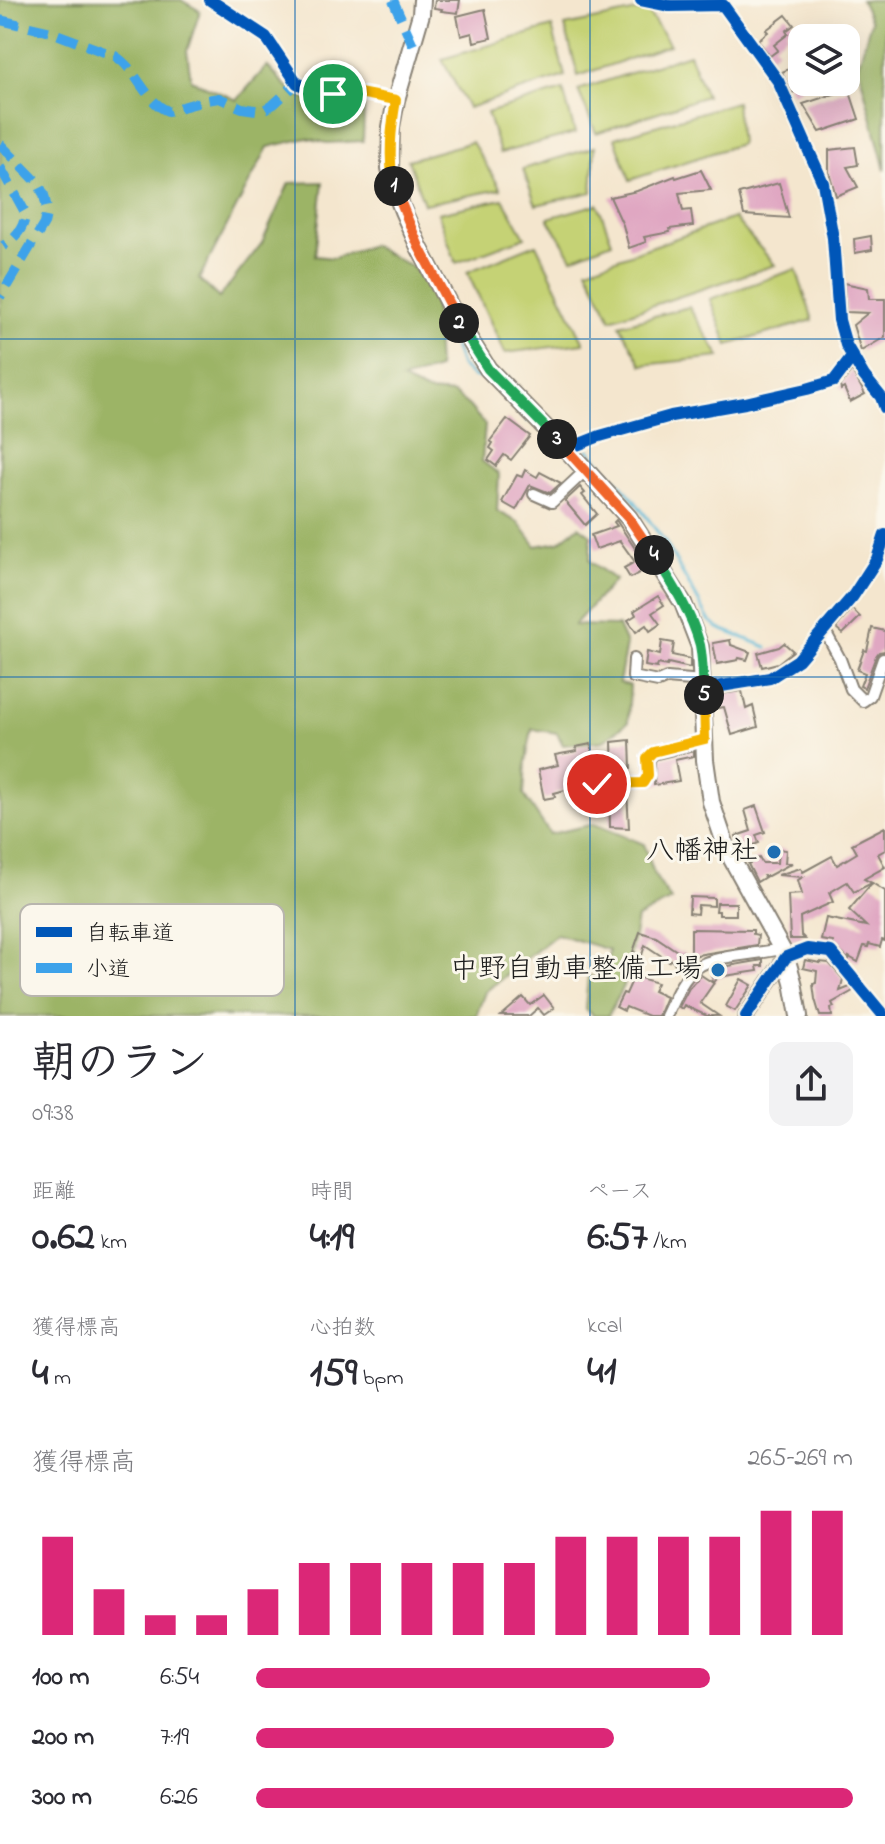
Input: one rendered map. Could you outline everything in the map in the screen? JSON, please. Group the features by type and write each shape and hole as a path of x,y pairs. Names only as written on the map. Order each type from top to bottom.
{"main road":[{"path":"422,0 391,127 390,168 395,190 419,247 456,318 488,369 629,518 683,603 700,647 705,760 711,802 728,852 784,953 799,1016"}],"street":[{"path":"210,0 266,37 297,83 315,91 359,93 396,100"},
{"path":"641,0 670,6 723,5 778,81 823,183 833,238 839,320 846,345 885,408"},
{"path":"567,449 600,436 671,416 745,403 834,381 853,356"},
{"path":"534,494 552,502 586,470"},
{"path":"634,659 633,677 658,682 667,678 703,685 770,678 798,660 853,596 883,548 885,535"},
{"path":"824,629 851,689 863,701 870,696 885,660"},
{"path":"597,784 643,783 648,775 647,758 653,752 705,739"},
{"path":"666,1016 680,988 696,968 720,959 807,949 831,952 884,1016"},
{"path":"746,1016 784,953"}],"green space":[{"path":"0,0 181,0 200,11 187,51 191,80 237,100 267,66 294,94 334,106 364,108 363,141 327,143 307,138 268,147 199,279 219,298 262,243 289,183 323,182 315,256 334,258 371,245 414,268 434,293 438,369 402,380 427,392 454,394 485,425 482,461 499,474 497,511 518,522 536,546 559,542 579,526 591,535 590,561 615,580 574,625 618,626 626,644 619,683 630,685 628,722 603,741 563,745 557,733 532,729 524,795 550,834 594,824 644,844 655,876 671,900 637,918 624,984 608,1016 594,1016 585,1009 588,975 605,981 609,950 557,934 485,992 476,1016 0,1016"},
{"path":"861,0 885,0 885,170 860,73 860,58 871,21"},
{"path":"646,9 670,45 578,76 565,26"},
{"path":"552,27 565,76 468,108 442,59"},
{"path":"689,54 706,96 596,133 578,90"},
{"path":"563,90 575,133 500,153 487,113"},
{"path":"736,102 740,144 630,180 615,138"},
{"path":"472,142 501,189 424,204 408,160"},
{"path":"595,147 592,192 536,205 523,169"},
{"path":"503,199 525,237 456,263 438,213"},
{"path":"598,204 612,242 572,258 548,218"},
{"path":"734,218 775,265 611,319 587,269"},
{"path":"536,244 584,343 505,353 467,272"},
{"path":"796,269 813,320 728,345 710,299"},
{"path":"689,307 720,357 642,365 620,325"}],"building":[{"path":"435,0 460,0 458,13 434,8"},
{"path":"485,9 491,38 474,42 472,33 461,36 457,16"},
{"path":"786,15 793,24 788,24 788,34 774,45 778,50 770,56 758,40 768,32 766,30"},
{"path":"788,69 788,85 782,72"},
{"path":"828,96 851,96 859,119 820,132 803,104"},
{"path":"855,147 858,165 847,167 858,187 836,196 829,172 829,150"},
{"path":"701,170 711,190 679,193 683,211 691,210 693,226 644,237 646,242 629,248 623,225 610,197"},
{"path":"779,183 789,218 744,215 739,194"},
{"path":"871,236 872,250 855,253 854,239"},
{"path":"844,283 868,288 869,299 885,299 885,337 861,351 853,325 868,313 846,312"},
{"path":"852,371 865,394 850,402 840,386"},
{"path":"507,419 530,436 511,460 504,455 496,466 488,460 494,451 490,448 493,443 490,441"},
{"path":"525,470 537,477 540,472 561,483 550,493 530,485 516,510 502,502 517,475 522,477"},
{"path":"580,487 585,493 582,495 597,514 585,525 565,501"},
{"path":"616,520 648,568 630,578 624,568 635,562 620,541 596,549 591,535 617,526"},
{"path":"658,596 664,605 652,613 660,624 650,631 646,625 636,632 628,620 636,615 634,611"},
{"path":"852,609 860,617 843,634 836,628"},
{"path":"872,628 885,631 885,651 876,656 864,688 860,686 865,673 857,670 864,650 867,651"},
{"path":"730,640 731,645 750,652 747,660 739,658 717,664 713,643"},
{"path":"662,641 674,643 672,655 690,659 690,668 668,663 667,666 658,664 657,668 645,666 647,652 660,655"},
{"path":"784,643 793,651 778,663 762,667 758,653"},
{"path":"742,691 746,709 753,706 758,727 732,735 724,707 717,708 715,695"},
{"path":"630,740 631,768 613,769 612,742"},
{"path":"591,744 597,774 579,778 581,786 544,799 538,770 558,765 555,755 577,751 576,747"},
{"path":"694,750 694,756 675,760 679,781 654,785 657,759"},
{"path":"627,791 629,828 610,827 609,792"},
{"path":"756,806 765,832 756,835 759,843 741,850 736,836 751,831 745,810"},
{"path":"885,827 885,850 878,854 885,867 864,879 872,883 854,892 847,882 829,893 833,902 800,917 801,935 805,939 790,939 788,895 802,894 798,880 803,877 778,875 801,868 803,872 832,856 837,865 857,853 852,844"},
{"path":"778,849 786,850 785,863 792,863 757,882 748,864 759,858 762,863 777,863"},
{"path":"872,883 885,891 885,941 882,940 880,947 864,946 858,962 846,957 833,942 821,940 826,918 866,926 849,910"},
{"path":"690,897 714,898 714,906 698,905 697,914 689,913"},
{"path":"717,903 736,903 736,915 719,915"},
{"path":"691,929 753,930 753,934 758,935 757,945 697,955 682,970 645,945 642,955 633,952 640,932 656,937 691,959"},
{"path":"763,960 763,966 757,966 758,971 718,977 700,1003 719,1016 707,1016 684,1005 682,1009 679,1007 689,988 701,975 713,983 711,969"},
{"path":"805,960 829,963 843,979 840,991 850,987 853,991 832,1003 832,1016 820,1016 813,984 816,983 817,971 803,968"},
{"path":"634,976 657,983 653,991 666,997 658,1016 616,1007"},
{"path":"741,979 752,985 735,1011 726,1006"},
{"path":"544,995 554,1008 544,1015 538,1008 529,1016 501,1016 523,997 530,1005"}],"waterway":[{"path":"452,340 461,366 472,376 486,379 528,421"},
{"path":"588,449 631,496 665,542 709,620 718,628 767,647"}],"marked path":[{"path":"393,0 413,45"},
{"path":"0,20 51,32 115,56 153,101 168,111 219,98 242,108 262,111 297,83"},
{"path":"0,144 38,183 47,209 44,224 0,297"},
{"path":"0,167 25,212 19,232 3,246"}],"cycle path":[{"path":"210,0 266,37 297,83 315,91 359,93 396,100"},
{"path":"641,0 670,6 723,5 778,81 823,183 833,238 839,320 846,345 885,408"},
{"path":"567,449 600,436 671,416 745,403 834,381 853,356"},
{"path":"703,689 770,678 798,660 853,596 877,559 885,535"},
{"path":"746,1016 786,957 807,949 831,952 884,1016"}],"place":[{"name":"八幡神社","path":"774,852"},
{"name":"中野自動車整備工場","path":"718,970"}],"route":[{"path":"333,94 359,93 396,100 391,127 390,168 395,190 419,247 456,318 488,369 629,518 683,603 693,626 700,647 705,739 653,752 647,758 648,775 643,783 597,784"}]}
